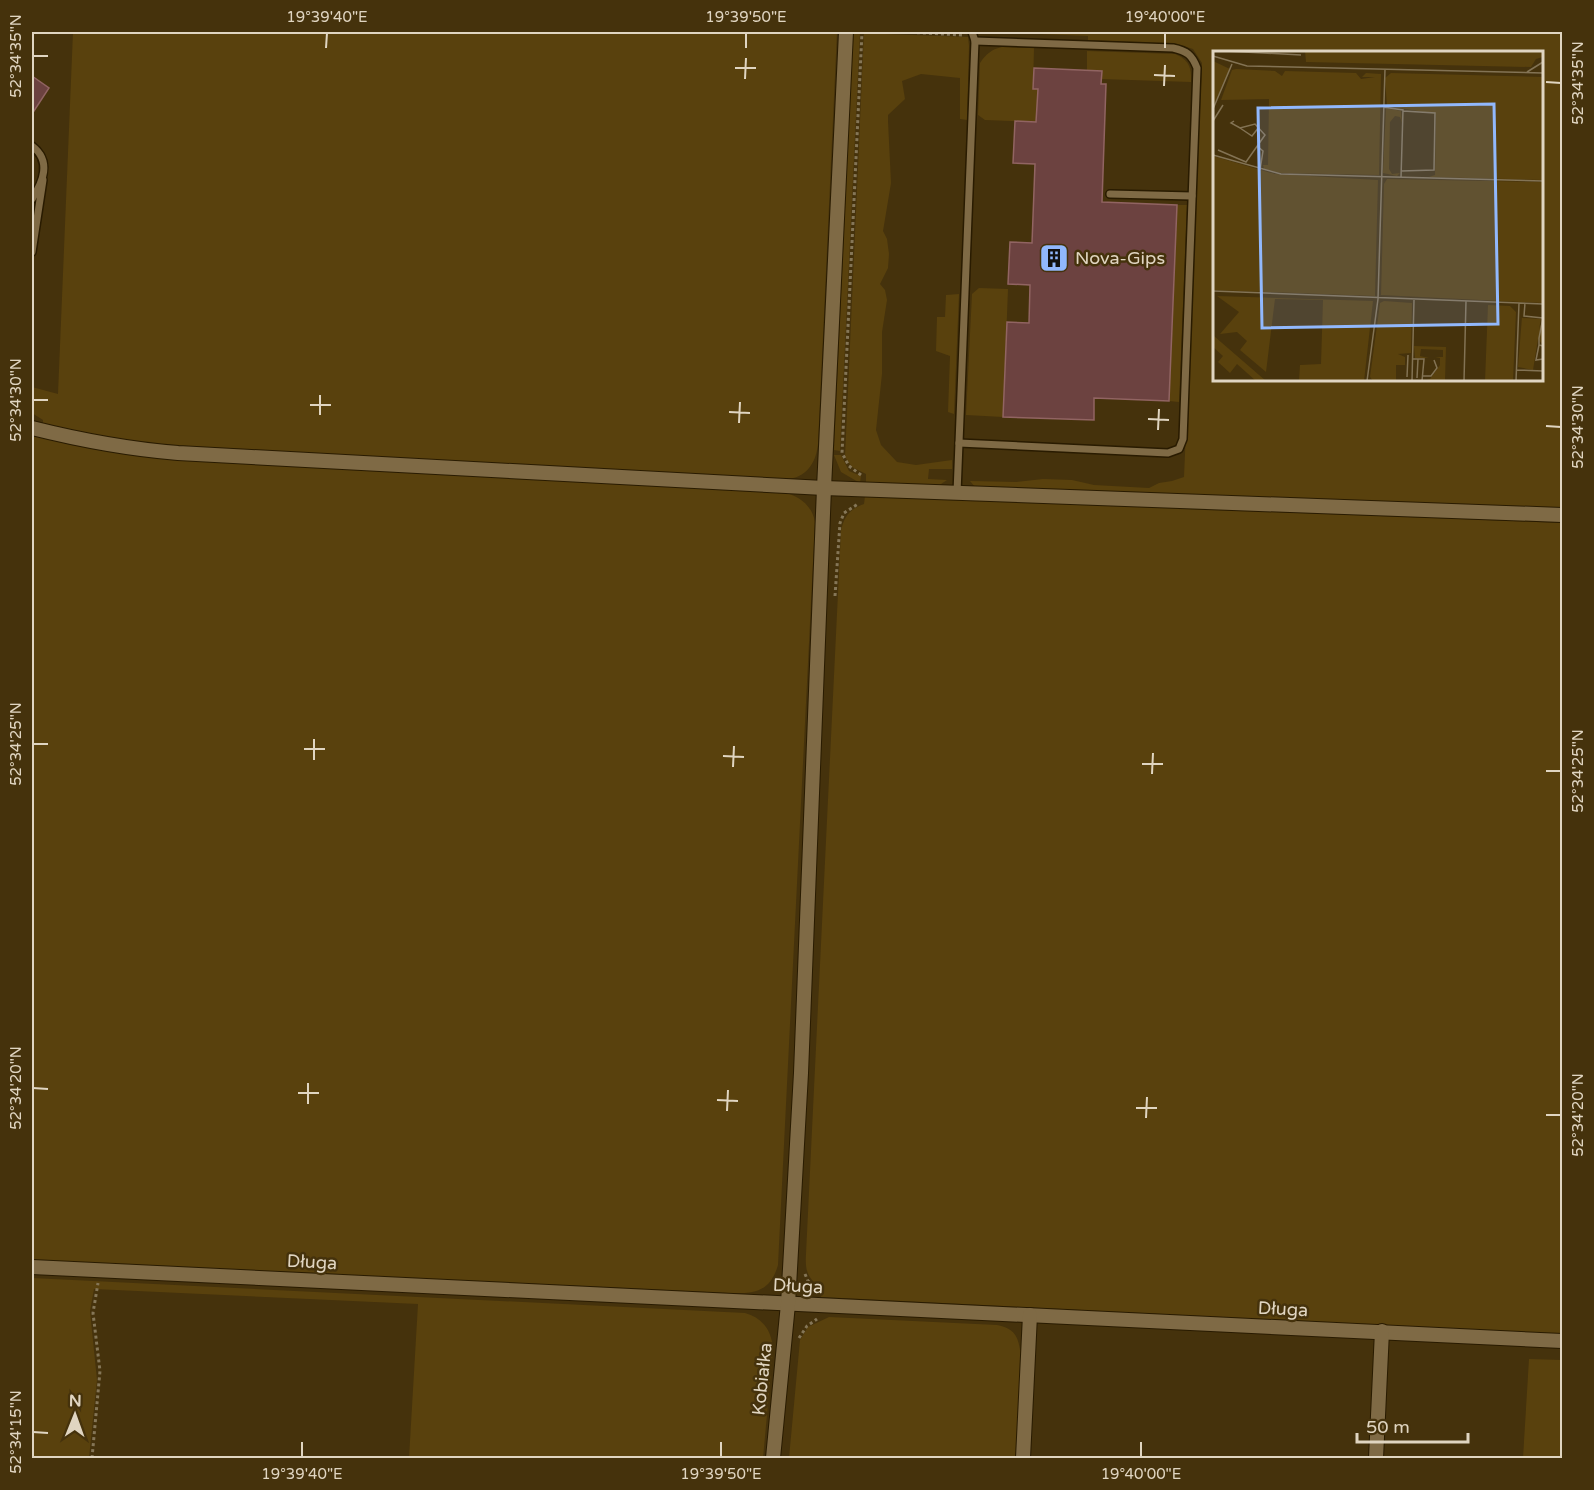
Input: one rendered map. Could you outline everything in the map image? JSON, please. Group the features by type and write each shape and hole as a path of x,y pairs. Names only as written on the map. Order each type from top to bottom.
{"street":[{"name":"Kobiałka","path":"773,1458 788,1304 801,1073 824,488 846,32"},
{"path":"32,428 82,441 156,451 863,490 1563,515"},
{"name":"Długa","path":"32,1267 1563,1341"},
{"path":"1023,1458 1030,1315"},
{"path":"1376,1458 1382,1331"}],"lane":[{"path":"957,493 974,36 1184,50 1193,57 1197,68 1183,439 1179,449 1168,453 959,443"},
{"path":"32,146 44,161 32,252"},
{"path":"32,199 43,180"},
{"path":"1110,194 1192,196"}],"path":[{"path":"835,600 840,523 848,509 862,503 863,490 863,476 852,470 845,462 842,453 862,32"},
{"path":"904,32 974,36"},
{"path":"92,1458 100,1371 93,1313 101,1269"},
{"path":"798,1341 803,1331 817,1321 819,1305 819,1289 808,1281 804,1270"}],"shaded area":[{"path":"73,32 837,32 818,444 812,464 803,474 791,479 783,479 169,445 97,435 43,424 43,420 32,413 32,387 58,394"},
{"path":"853,32 860,32 840,451 834,450"},
{"path":"864,32 968,37 967,120 960,119 960,78 921,74 902,81 905,99 888,115 891,183 883,231 887,239 889,254 888,268 880,284 885,290 887,300 882,332 882,374 876,430 881,445 897,462 916,465 952,460 952,469 929,469 928,479 947,480 938,486 866,484 866,474 852,467 845,457"},
{"path":"992,32 1562,32 1562,510 975,487 970,481 1016,482 1043,479 1149,488 1184,477 1202,63 1193,49 1177,44 1088,40 1088,36"},
{"path":"1002,47 1034,48 1033,88 1038,89 1036,122 985,120 978,115 980,63 990,52"},
{"path":"1087,51 1175,54 1189,65 1191,82 1101,79 1101,71 1087,70"},
{"path":"1177,205 1187,205 1179,402 1169,401"},
{"path":"979,288 1008,289 1003,417 966,415 972,294"},
{"path":"959,294 954,414 948,412 950,356 936,351 937,317 945,317 946,295"},
{"path":"32,434 71,445 142,456 783,492 794,496 808,506 815,522 778,1265 775,1274 765,1286 753,1292 728,1293 32,1260"},
{"path":"834,455 841,455 849,471 861,476 860,483 841,472"},
{"path":"865,496 1562,523 1562,1334 821,1297 822,1288 810,1278 806,1260 841,531 846,517 855,508 864,504"},
{"path":"32,1278 745,1313 762,1322 771,1337 773,1350 763,1458 409,1458 418,1304 94,1289 90,1311 97,1380 89,1458 32,1458"},
{"path":"829,1317 997,1325 1011,1330 1018,1340 1020,1350 1024,1351 1019,1458 789,1458 800,1340 808,1327"},
{"path":"1529,1359 1562,1360 1562,1458 1523,1458"}],"building":[{"name":"Nova-Gips","path":"1034,68 1102,71 1101,84 1106,84 1102,202 1177,205 1169,401 1094,398 1094,420 1003,417 1007,322 1029,323 1030,285 1008,284 1010,242 1032,243 1035,164 1013,163 1015,121 1036,122 1038,89 1033,89"},
{"path":"32,76 49,88 32,114"}],"place":[{"name":"Nova-Gips","path":"1054,258"}]}
